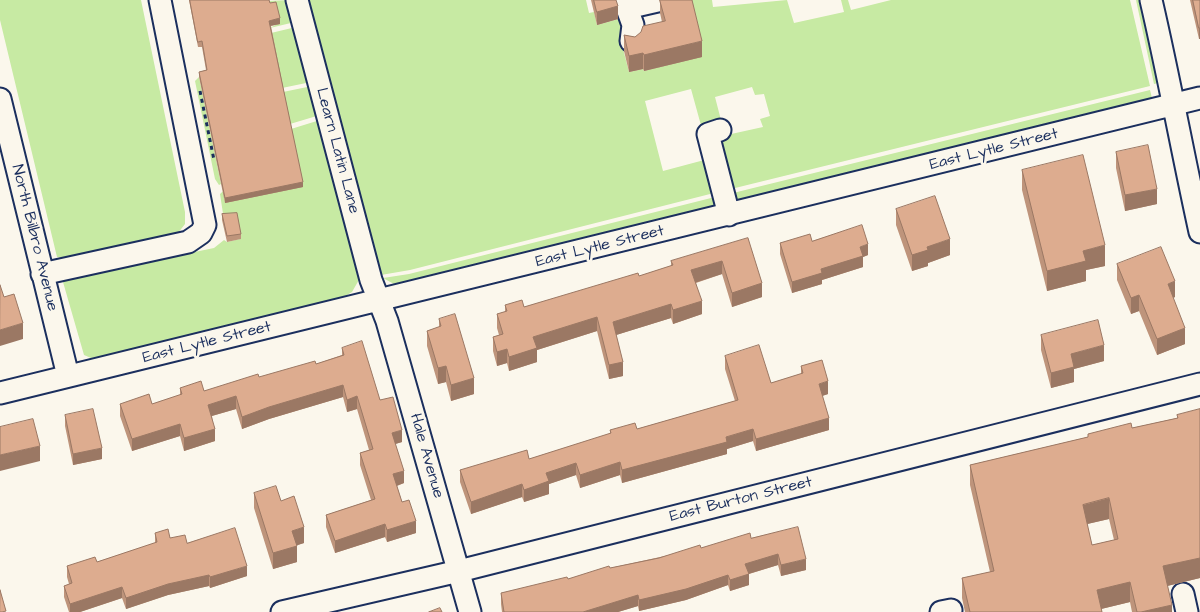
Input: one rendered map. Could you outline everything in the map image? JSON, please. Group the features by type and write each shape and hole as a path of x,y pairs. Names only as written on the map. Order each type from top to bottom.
{"street":[{"path":"42,274 188,242 201,233 204,224 160,0"},
{"name":"Learn Latin Lane","path":"298,0 371,280 379,301"},
{"path":"631,41 633,25 626,4 662,0"},
{"path":"1151,0 1200,232"},
{"name":"East Lytle Street","path":"0,393 1200,98"},
{"name":"North Bilbro Avenue","path":"0,99 68,376"},
{"path":"720,130 708,134 729,215"},
{"name":"Hale Avenue","path":"379,301 470,612"},
{"name":"East Burton Street","path":"282,612 459,571 1200,384"}],"green space":[{"path":"0,0 141,0 185,212 185,224 178,233 67,258 57,257 0,20"},
{"path":"290,0 295,22 270,28 279,23 270,9 268,1"},
{"path":"307,0 586,0 589,13 594,12 597,25 622,18 623,49 629,72 643,69 644,71 702,56 690,0 712,0 713,7 787,0 794,23 844,12 841,0 848,0 851,10 891,0 1130,0 1150,86 731,189 713,138 763,127 760,119 770,116 764,94 755,95 752,87 715,97 722,124 702,129 691,89 645,101 663,171 708,159 718,192 410,270 381,275"},
{"path":"1136,0 1140,0 1157,75 1158,83 1154,84"},
{"path":"296,27 311,82 282,88 271,33"},
{"path":"199,77 221,184 219,185 215,179 195,81"},
{"path":"312,86 320,115 290,124 283,92"},
{"path":"1150,90 1152,98 731,201 729,194"},
{"path":"320,120 360,278 352,292 342,298 105,356 91,358 84,355 63,282 68,278 214,248 224,240 227,242 240,239 224,220 220,194 291,129"},
{"path":"719,196 720,204 399,283 394,284 383,278 409,274"}],"building":[{"path":"190,0 269,0 270,3 276,2 280,18 269,21 303,182 225,198 199,72 207,70 202,41 198,42"},
{"path":"594,0 616,0 618,6 597,12"},
{"path":"660,0 692,0 702,41 644,55 643,53 629,56 624,35 635,37 641,32 643,26 665,21"},
{"path":"1193,0 1200,0 1200,28 1199,28"},
{"path":"1148,145 1157,189 1125,195 1116,152"},
{"path":"1083,155 1105,245 1083,251 1086,261 1047,271 1022,170"},
{"path":"935,196 950,239 927,247 928,250 912,255 896,209"},
{"path":"237,213 241,234 227,236 222,214"},
{"path":"862,225 868,244 860,247 863,256 821,269 822,273 792,282 780,243 810,234 812,241"},
{"path":"748,238 762,283 732,293 722,261 691,270 702,301 673,310 671,304 613,322 623,362 609,365 597,317 533,337 537,348 509,357 507,349 497,352 493,337 503,334 497,314 507,311 505,305 522,300 524,307 638,273 639,276 673,265 671,261"},
{"path":"1161,247 1175,281 1168,284 1185,328 1157,339 1139,295 1131,298 1117,264"},
{"path":"0,285 4,297 14,294 23,323 0,330"},
{"path":"455,314 474,378 451,385 446,366 438,368 427,331 441,326 439,319"},
{"path":"1098,320 1104,345 1071,354 1074,367 1051,373 1041,335"},
{"path":"362,341 380,400 393,397 402,430 392,433 404,471 393,474 402,502 409,500 416,521 387,530 385,524 335,541 326,515 375,499 360,453 373,449 357,396 347,400 343,385 242,417 236,396 208,405 215,429 184,438 180,424 132,439 120,404 149,394 152,404 182,394 180,388 201,381 204,391 258,374 259,377 315,361 316,364 344,355 342,348"},
{"path":"759,345 771,383 803,373 801,366 822,360 828,381 819,384 829,418 756,439 753,429 726,437 727,442 622,470 620,462 580,475 576,463 546,473 549,481 524,490 522,484 471,502 460,470 527,450 529,459 611,433 610,430 635,423 637,429 738,400 725,356"},
{"path":"93,409 102,448 73,454 65,415"},
{"path":"1200,409 1200,558 1163,566 1172,605 1137,612 1130,582 1097,590 1102,612 970,612 962,578 994,571 970,465 1088,437 1088,434 1131,423 1132,428 1178,418 1177,415","holes":["1109,498 1118,539 1092,545 1083,505"]},
{"path":"33,419 40,446 0,455 0,427"},
{"path":"276,486 281,501 294,496 304,527 292,531 297,546 273,553 254,493"},
{"path":"798,527 806,559 781,565 778,554 745,564 749,574 730,580 728,575 686,589 639,600 638,595 583,612 504,612 501,593 567,577 568,579 609,566 610,568 659,558 700,545 701,548 750,533 751,538"},
{"path":"235,528 247,566 210,577 209,575 168,584 126,598 122,587 70,604 64,586 72,583 67,566 95,557 97,562 157,542 155,533 168,529 170,538 185,535 187,543"},
{"path":"0,590 6,611 2,612 0,612"},
{"path":"440,608 442,612 429,612"}]}
